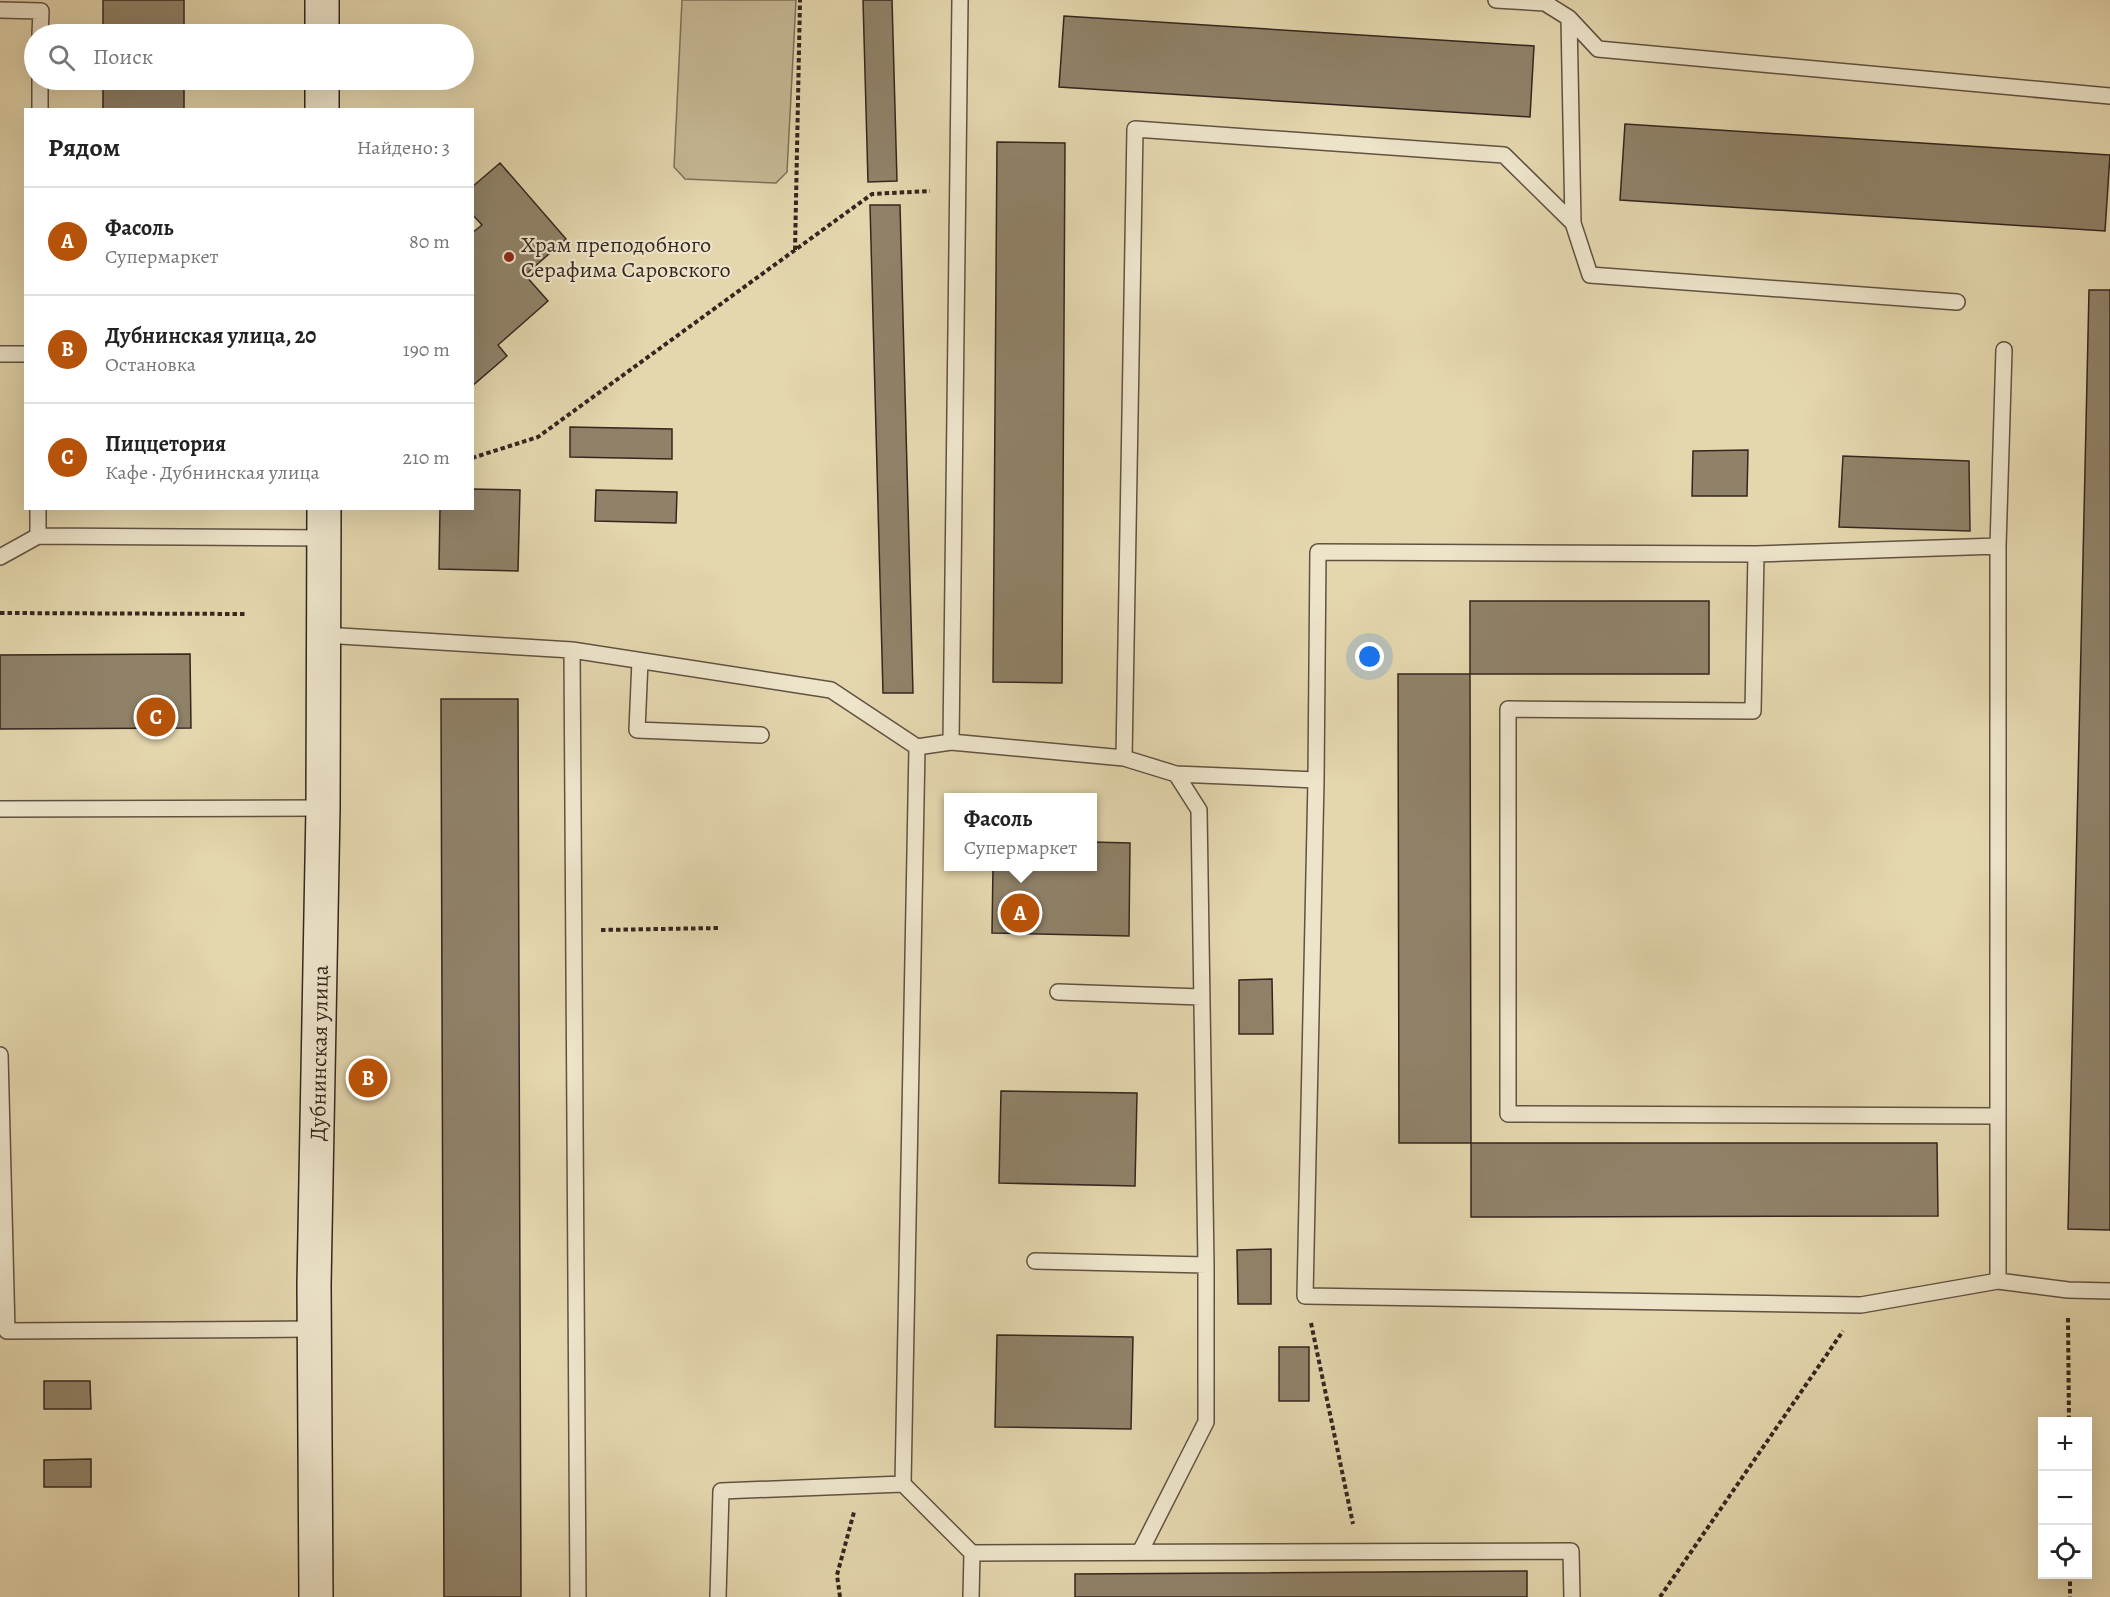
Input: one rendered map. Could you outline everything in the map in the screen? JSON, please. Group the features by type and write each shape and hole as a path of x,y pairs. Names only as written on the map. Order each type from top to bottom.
{"main road":[{"path":"322,0 322,24"},
{"path":"322,90 322,108"},
{"name":"Дубнинская улица","path":"316,1597 314,1329 324,523"}],"lane":[{"path":"951,742 960,0"},
{"path":"1496,0 1545,3 1569,18 1598,49 2110,96"},
{"path":"0,10 40,11 40,24"},
{"path":"1569,18 1573,223 1590,275 1957,302"},
{"path":"40,90 40,108"},
{"path":"1124,758 1135,129 1504,155 1573,223"},
{"path":"1998,1281 1998,546 2004,350"},
{"path":"0,354 24,354"},
{"path":"38,510 38,536"},
{"path":"0,557 38,536 324,523"},
{"path":"1998,546 1756,554 1318,552 1316,780 1305,1296 1861,1305 1998,1281 2067,1290 2110,1291"},
{"path":"1756,554 1753,711 1508,709 1508,1114 1998,1116"},
{"path":"324,635 572,650 831,690 917,747 951,742 1124,758 1176,774 1316,780"},
{"path":"572,650 578,1597"},
{"path":"640,661 637,730 761,735"},
{"path":"917,747 903,1484 972,1554 971,1597"},
{"path":"1140,1552 1206,1422 1206,1264 1199,810 1176,774"},
{"path":"0,809 322,808"},
{"path":"1058,992 1201,997"},
{"path":"0,1055 4,1331 314,1329"},
{"path":"1035,1261 1206,1264"},
{"path":"718,1597 721,1491 903,1484"},
{"path":"972,1554 1358,1550 1571,1551 1572,1597"}],"path":[{"path":"795,250 800,0"},
{"path":"474,457 538,437 872,194 958,189"},
{"path":"0,613 246,614"},
{"path":"574,930 718,928"},
{"path":"2067,1290 2068,1417"},
{"path":"1305,1296 1358,1550"},
{"path":"1660,1597 1861,1305"},
{"path":"840,1597 837,1575 862,1485"},
{"path":"2070,1579 2070,1597"}],"shaded area":[{"path":"682,0 796,0 787,172 776,183 685,179 674,167"}],"building":[{"path":"103,0 184,0 184,24 103,24"},
{"path":"863,0 892,0 897,181 868,182"},
{"path":"1064,16 1534,46 1530,117 1059,87"},
{"path":"103,90 184,90 184,108 103,108"},
{"path":"1625,124 2110,155 2105,231 1620,200"},
{"path":"997,142 1065,143 1062,683 993,682"},
{"name":"Храм преподобного Серафима Саровского","path":"500,163 566,239 525,275 548,301 498,345 507,356 474,384 474,231 482,225 474,216 474,185"},
{"path":"870,205 900,205 913,693 883,693"},
{"path":"2089,290 2110,290 2110,1230 2068,1229"},
{"path":"570,427 672,429 672,459 570,457"},
{"path":"1748,450 1747,496 1692,496 1693,451"},
{"path":"1843,456 1969,461 1970,531 1839,527"},
{"path":"474,489 520,490 518,571 439,569 440,510 474,510"},
{"path":"596,490 677,492 676,523 595,521"},
{"path":"1470,601 1709,601 1709,674 1470,674"},
{"path":"190,654 191,728 0,729 0,655"},
{"path":"1398,674 1470,674 1471,1143 1399,1143"},
{"path":"441,699 518,699 521,1597 444,1597"},
{"path":"1097,842 1130,843 1129,936 992,933 993,871 1097,871"},
{"path":"1272,979 1273,1034 1239,1034 1239,980"},
{"path":"1001,1091 1137,1093 1135,1186 999,1183"},
{"path":"1471,1143 1937,1143 1938,1216 1471,1217"},
{"path":"1271,1249 1271,1304 1238,1304 1237,1250"},
{"path":"997,1335 1133,1337 1131,1429 995,1427"},
{"path":"1279,1347 1309,1347 1309,1401 1279,1401"},
{"path":"44,1381 90,1381 91,1409 44,1409"},
{"path":"91,1459 91,1487 44,1487 44,1460"},
{"path":"1527,1571 1527,1597 1075,1597 1075,1574"}],"place":[{"name":"Храм преподобного Серафима Саровского","path":"509,257"},
{"name":"Пиццетория","path":"156,717"},
{"name":"Фасоль","path":"1020,913"},
{"name":"Дубнинская улица, 20","path":"368,1078"}]}
